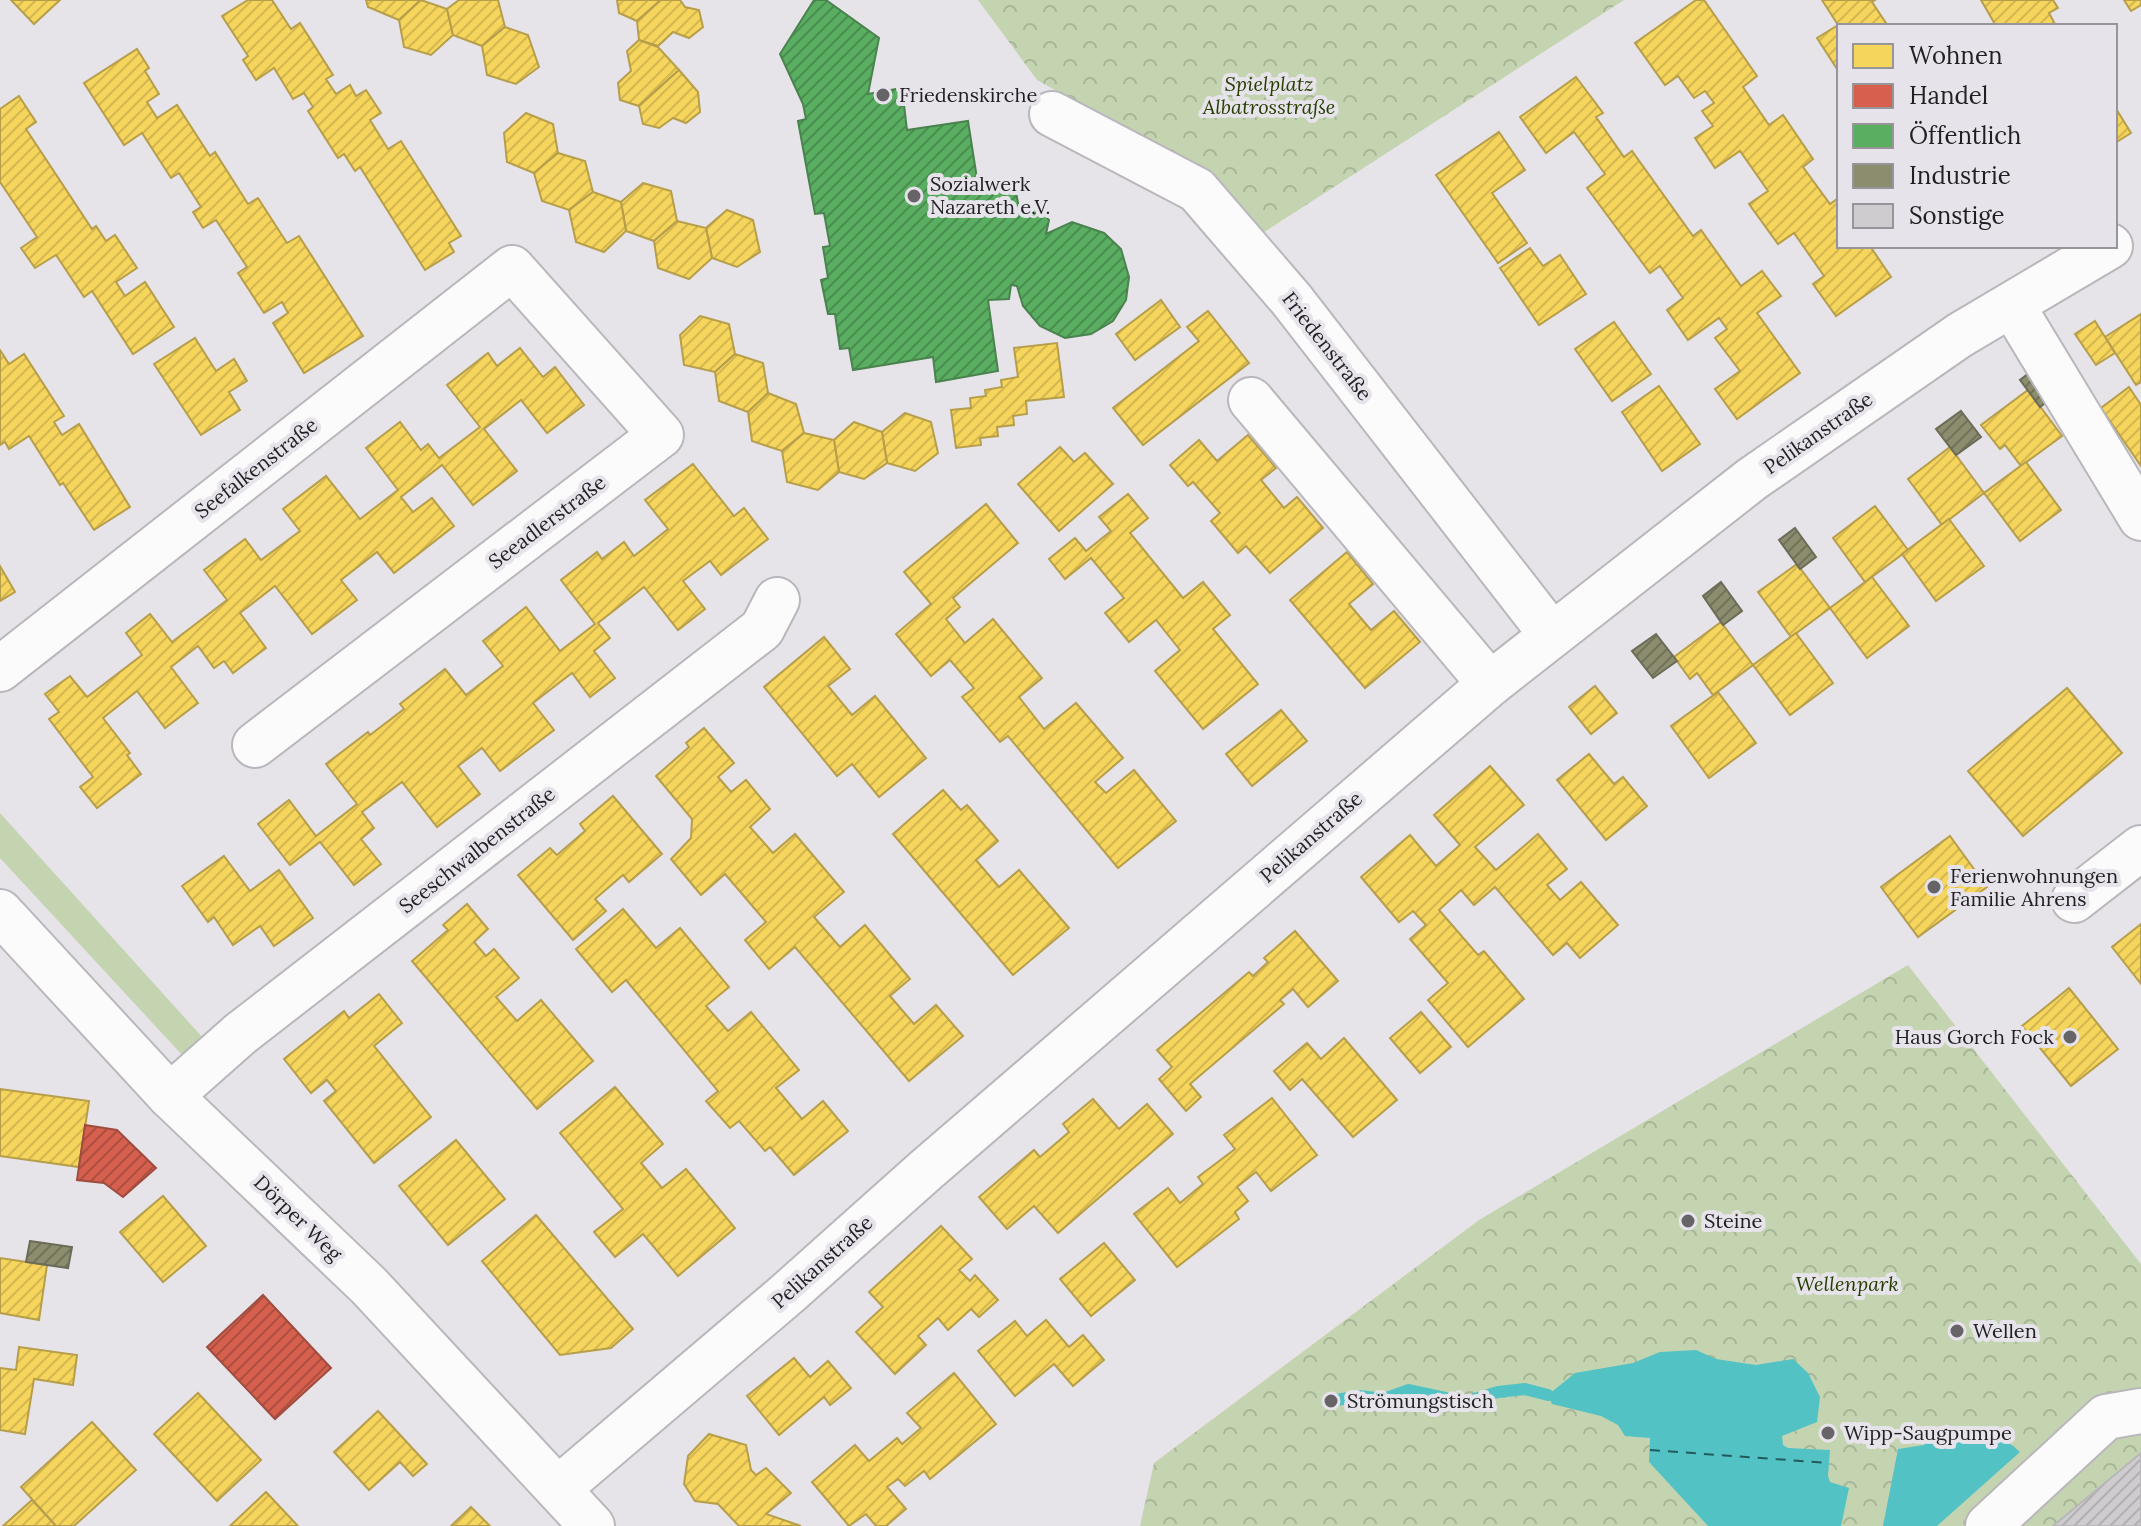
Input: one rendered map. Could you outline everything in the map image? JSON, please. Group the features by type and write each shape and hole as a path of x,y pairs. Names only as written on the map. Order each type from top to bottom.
{"street":[{"name":"Friedenstraße","path":"1052,114 1197,190 1291,299 1552,635"},
{"name":"Pelikanstraße","path":"2117,241 2141,228"},
{"name":"Pelikanstraße","path":"559,1488 1490,684 1752,479 1960,335 2105,248"},
{"name":"Seefalkenstraße","path":"0,669 512,268"},
{"name":"Seeadlerstraße","path":"255,745 661,435 512,268"},
{"path":"2012,305 2141,518"},
{"path":"1251,400 1490,684"},
{"name":"Seeschwalbenstraße","path":"170,1096 240,1034 762,629 777,600"},
{"path":"2074,900 2141,848"},
{"name":"Dörper Weg","path":"7,934 170,1096 369,1286 592,1526"},
{"path":"1988,1526 2106,1417 2141,1411"}],"green space":[{"name":"Spielplatz Albatrosstraße","path":"978,0 1624,0 1258,236 1210,176 1037,80"},
{"path":"0,813 203,1038 183,1056 0,858"},
{"name":"Wellenpark","path":"1908,965 2141,1264 2141,1526 1140,1526 1154,1463 1479,1220"}],"water":[{"path":"1696,1350 1716,1359 1756,1365 1793,1359 1808,1373 1820,1397 1817,1422 1782,1436 1783,1445 1788,1448 1830,1450 1830,1482 1849,1488 1841,1526 1708,1526 1649,1462 1650,1438 1625,1436 1618,1425 1601,1416 1552,1404 1548,1395 1575,1373 1633,1363 1660,1352"},
{"path":"1986,1431 1998,1434 2020,1452 1937,1526 1883,1526 1898,1449 1924,1445 1931,1436 1949,1440 1960,1433 1980,1435"}],"building: Wohnen":[{"path":"11,0 60,0 34,24"},
{"path":"248,0 272,0 291,29 300,23 333,75 326,79 336,94 350,85 356,96 366,90 381,113 370,120 388,149 401,141 461,236 449,243 454,252 425,270 360,167 355,171 344,154 338,158 308,111 313,107 304,93 293,99 274,68 256,80 243,60 248,56 222,16"},
{"path":"366,0 421,0 399,20 368,7"},
{"path":"421,0 447,9 453,35 431,55 404,47 399,20"},
{"path":"459,0 498,0 505,27 482,46 453,35 447,9"},
{"path":"617,0 661,0 637,21 619,13"},
{"path":"661,0 680,0 685,7 699,10 703,27 689,38 673,32 658,46 639,40 637,21"},
{"path":"1696,0 1704,0 1757,76 1743,87 1769,125 1783,115 1813,159 1803,167 1830,204 1837,199 1837,248 1871,248 1891,277 1836,316 1813,284 1824,276 1794,233 1778,244 1749,204 1768,191 1740,151 1715,168 1695,138 1713,126 1702,111 1714,103 1705,91 1694,98 1678,76 1665,85 1635,43"},
{"path":"1822,0 1875,0 1872,2 1887,24 1837,24"},
{"path":"1981,0 2053,0 2058,8 2049,13 2055,24 1995,24"},
{"path":"2124,0 2141,0 2141,5 2131,11"},
{"path":"1837,26 1837,69 1817,38"},
{"path":"505,27 528,35 539,67 516,84 487,75 482,46"},
{"path":"639,40 658,47 679,70 639,106 620,100 618,83 631,71 627,51"},
{"path":"137,49 149,68 145,71 159,94 147,102 157,118 177,105 210,156 215,152 248,204 258,198 287,243 299,236 363,336 304,373 273,323 288,313 282,302 264,313 238,273 247,267 216,220 203,228 193,212 201,207 179,173 171,178 142,133 124,145 84,83"},
{"path":"679,70 698,92 700,112 686,123 673,118 659,128 643,124 639,106"},
{"path":"1576,77 1603,113 1596,117 1624,157 1632,151 1693,236 1701,230 1741,286 1762,271 1781,296 1757,313 1800,373 1737,419 1715,389 1740,371 1715,338 1727,329 1719,318 1688,340 1667,310 1683,298 1660,266 1650,273 1587,188 1605,174 1574,132 1546,153 1520,117"},
{"path":"19,96 36,122 26,129 92,229 96,226 106,241 115,235 137,268 116,282 125,296 145,282 174,327 133,354 92,291 84,297 56,255 35,268 21,248 37,237 0,182 0,109"},
{"path":"2117,110 2131,133 2117,142"},
{"path":"526,113 553,124 558,153 534,173 507,162 504,133"},
{"path":"1499,132 1525,170 1492,193 1527,243 1498,263 1436,175"},
{"path":"558,153 585,161 593,192 569,210 542,201 534,173"},
{"path":"643,183 671,191 677,221 654,241 626,231 621,202"},
{"path":"593,192 621,202 626,231 604,252 576,242 569,210"},
{"path":"727,210 753,220 760,252 737,267 712,258 706,228"},
{"path":"677,221 706,228 712,258 689,279 658,268 654,241"},
{"path":"1530,248 1543,266 1560,255 1586,294 1539,325 1500,268"},
{"path":"1161,300 1180,327 1135,360 1116,334"},
{"path":"1208,311 1249,363 1143,445 1113,408 1199,341 1187,327"},
{"path":"2141,314 2141,382 2136,385 2105,337"},
{"path":"700,316 729,324 735,354 715,372 684,365 680,335"},
{"path":"2095,321 2115,353 2096,365 2075,334"},
{"path":"1614,322 1651,374 1612,401 1575,349"},
{"path":"195,338 216,371 234,359 247,381 229,392 240,410 201,435 154,364"},
{"path":"1057,343 1064,397 1026,401 1027,414 1013,416 1014,425 997,427 998,436 980,438 981,445 956,448 951,410 971,408 970,398 986,396 985,390 1002,387 1001,380 1018,377 1014,348"},
{"path":"520,348 543,377 555,367 584,405 547,433 521,400 484,429 517,471 473,505 442,465 401,497 413,512 432,498 454,526 394,573 377,552 341,580 357,600 312,634 275,586 240,613 266,648 233,673 224,661 214,668 198,646 171,667 198,703 165,728 137,691 103,718 130,753 127,755 141,774 97,808 80,787 93,777 49,719 59,712 45,694 70,676 87,697 142,655 126,633 150,614 172,642 227,600 204,570 245,539 261,560 300,531 283,509 326,476 360,519 398,490 366,448 400,422 421,450 428,444 439,458 480,427 447,385 488,353 497,366"},
{"path":"0,350 9,364 24,354 64,416 54,422 62,435 79,424 130,507 94,530 29,436 9,449 5,442 0,445"},
{"path":"735,354 763,363 768,393 748,412 719,401 715,372"},
{"path":"1659,386 1700,444 1662,471 1622,412"},
{"path":"2129,387 2141,405 2141,466 2101,408"},
{"path":"2028,390 2062,436 2021,466 2005,445 2000,449 1981,425"},
{"path":"768,393 796,404 804,433 782,451 752,441 748,412"},
{"path":"905,413 931,422 938,453 915,471 887,463 882,432"},
{"path":"854,422 882,432 887,463 864,479 839,472 834,440"},
{"path":"804,433 834,440 839,472 818,490 787,482 782,451"},
{"path":"1248,435 1276,468 1261,480 1284,508 1297,497 1323,528 1270,573 1246,546 1238,553 1211,521 1220,513 1193,482 1188,486 1170,465 1199,440 1217,461"},
{"path":"1060,447 1074,462 1085,453 1113,484 1059,531 1018,484"},
{"path":"1950,447 1984,493 1942,525 1908,479"},
{"path":"2026,462 2061,510 2020,541 1984,493"},
{"path":"693,464 734,516 744,508 768,539 721,575 710,561 683,581 705,609 678,630 644,587 598,623 610,638 594,651 615,678 590,697 572,673 533,703 554,730 500,771 482,748 458,766 480,794 437,827 402,782 362,812 374,828 361,839 381,864 354,885 320,842 290,865 258,824 289,800 316,836 357,804 326,764 404,709 400,704 445,669 466,695 503,666 483,641 526,607 560,651 595,624 561,580 597,552 602,559 624,542 634,556 668,529 645,500"},
{"path":"1128,494 1148,518 1130,533 1183,598 1203,582 1230,615 1213,629 1258,684 1203,729 1155,671 1180,650 1156,620 1129,642 1105,613 1124,598 1091,558 1065,579 1049,559 1075,538 1086,551 1111,531 1099,517"},
{"path":"986,504 1018,543 953,598 960,607 946,619 965,643 993,619 1042,678 1019,697 1044,729 1076,703 1123,758 1095,782 1106,793 1134,770 1176,821 1118,868 1008,736 1000,742 962,697 974,688 950,660 931,676 896,634 931,604 904,572"},
{"path":"1875,506 1908,550 1865,582 1833,538"},
{"path":"1949,519 1984,566 1936,601 1902,554"},
{"path":"1347,552 1373,584 1349,604 1371,630 1394,611 1420,642 1365,688 1290,600"},
{"path":"1797,564 1830,608 1791,637 1758,592"},
{"path":"0,566 15,592 0,601"},
{"path":"1872,577 1909,626 1867,658 1830,608"},
{"path":"1721,622 1753,665 1713,695 1697,673 1690,679 1674,657"},
{"path":"1796,633 1833,683 1790,715 1753,665"},
{"path":"824,637 850,669 828,686 852,715 875,696 926,758 879,797 852,764 837,776 764,687"},
{"path":"1595,686 1617,713 1591,734 1569,707"},
{"path":"2067,688 2122,753 2023,836 1968,771"},
{"path":"1718,692 1756,743 1709,778 1671,726"},
{"path":"1281,710 1307,741 1252,786 1226,754"},
{"path":"704,728 734,763 718,777 731,792 746,780 770,809 750,827 773,853 795,834 844,892 814,917 840,947 865,925 910,979 890,996 914,1024 936,1005 963,1036 909,1081 795,947 769,969 745,940 766,922 725,874 701,895 671,859 691,838 692,819 656,776 689,747 686,743"},
{"path":"1589,754 1614,784 1623,777 1647,806 1606,840 1557,780"},
{"path":"1490,766 1524,805 1475,847 1496,870 1538,834 1567,869 1547,885 1560,900 1581,882 1618,925 1580,958 1567,943 1553,955 1495,887 1474,905 1461,890 1439,910 1478,955 1484,951 1524,999 1468,1047 1428,1000 1448,983 1410,939 1426,925 1413,911 1399,922 1361,877 1410,835 1436,866 1460,845 1434,815"},
{"path":"943,790 961,810 967,805 998,841 976,860 999,887 1019,870 1069,928 1013,975 893,834"},
{"path":"613,796 662,854 629,882 623,875 595,899 606,911 573,940 518,875 550,848 557,855 585,831 580,824"},
{"name":"Ferienwohnungen Familie Ahrens","path":"1950,836 1987,887 1918,937 1881,887"},
{"path":"224,856 250,891 279,870 313,918 274,946 260,926 233,945 214,917 208,922 182,886"},
{"path":"467,904 488,929 474,942 486,956 494,949 519,978 496,997 517,1021 541,1000 593,1061 537,1109 412,961 448,930 443,925"},
{"path":"623,909 656,948 680,928 729,987 706,1006 728,1031 751,1012 799,1070 776,1088 802,1119 823,1101 848,1131 794,1175 770,1147 765,1151 739,1121 730,1128 706,1101 718,1091 626,980 612,992 576,949"},
{"path":"2141,924 2141,984 2112,947"},
{"path":"1295,931 1338,981 1308,1007 1293,989 1280,1000 1284,1004 1190,1084 1201,1097 1186,1111 1159,1079 1172,1067 1157,1050 1249,972 1253,976 1268,962 1264,958"},
{"name":"Haus Gorch Fock","path":"2069,988 2118,1049 2071,1086 2022,1026"},
{"path":"379,994 402,1023 374,1046 431,1117 374,1163 324,1101 336,1091 327,1080 311,1093 284,1059 344,1011 349,1018"},
{"path":"1421,1012 1451,1047 1420,1073 1390,1038"},
{"path":"1344,1038 1397,1100 1353,1137 1302,1079 1290,1090 1274,1071 1307,1043 1321,1059"},
{"path":"615,1087 663,1144 641,1163 662,1188 686,1169 735,1228 678,1276 643,1234 615,1257 594,1232 623,1209 560,1133"},
{"path":"0,1089 89,1101 79,1167 0,1156"},
{"path":"1272,1098 1317,1155 1271,1191 1256,1172 1237,1187 1248,1201 1235,1212 1239,1219 1177,1267 1134,1214 1168,1188 1180,1203 1203,1184 1198,1177 1235,1149 1224,1135"},
{"path":"1093,1099 1119,1129 1147,1104 1173,1134 1058,1233 1034,1206 1007,1229 979,1197 1034,1150 1040,1157 1069,1132 1063,1124"},
{"path":"456,1140 505,1199 448,1245 399,1186"},
{"path":"163,1196 206,1246 163,1282 120,1232"},
{"path":"536,1215 633,1329 611,1348 560,1355 482,1261"},
{"path":"941,1226 972,1259 959,1270 970,1281 975,1275 998,1300 979,1317 971,1309 948,1330 938,1318 918,1336 926,1345 895,1374 856,1332 883,1307 869,1292"},
{"path":"1104,1243 1135,1280 1091,1316 1060,1279"},
{"path":"0,1258 47,1265 39,1320 0,1313"},
{"path":"1046,1320 1069,1347 1083,1335 1104,1360 1073,1386 1054,1364 1015,1396 978,1351 1015,1321 1027,1336"},
{"path":"19,1347 77,1355 73,1385 34,1379 25,1434 0,1430 0,1368 16,1370"},
{"path":"794,1358 810,1377 828,1361 851,1388 830,1405 824,1397 779,1435 747,1396"},
{"path":"954,1373 996,1424 930,1479 924,1471 905,1486 898,1479 887,1487 906,1509 886,1526 876,1526 866,1514 849,1526 812,1482 855,1445 869,1461 897,1438 902,1444 921,1428 907,1413"},
{"path":"198,1393 261,1460 217,1501 154,1434"},
{"path":"378,1411 427,1464 413,1476 400,1462 369,1490 334,1452"},
{"path":"92,1422 136,1470 74,1526 56,1526 21,1487"},
{"path":"709,1434 746,1445 751,1470 756,1475 766,1468 791,1493 766,1514 801,1526 739,1526 718,1504 695,1501 684,1484 688,1456"},
{"path":"266,1492 298,1526 230,1526"},
{"path":"32,1500 56,1526 3,1526"},
{"path":"471,1507 490,1526 451,1526"}],"building: Handel":[{"path":"85,1125 117,1130 156,1168 123,1197 104,1183 77,1180"},
{"path":"263,1295 331,1368 275,1419 207,1347"}],"building: Öffentlich":[{"name":"Sozialwerk Nazareth e.V.","path":"814,0 826,0 879,38 868,94 902,88 907,130 968,121 978,185 1014,182 1019,208 1035,206 1049,220 1046,234 1072,222 1104,233 1121,249 1129,277 1126,300 1113,321 1091,334 1065,338 1040,326 1023,306 1017,286 1011,285 1009,299 988,300 998,371 936,382 933,357 853,370 849,348 840,349 835,314 828,314 821,280 828,278 823,247 830,246 824,213 815,214 798,121 806,119 803,104 780,54"}],"building: Industrie":[{"path":"2033,370 2053,397 2040,407 2020,380"},
{"path":"1961,411 1981,437 1956,455 1936,429"},
{"path":"1795,528 1816,557 1800,569 1779,540"},
{"path":"1721,582 1742,611 1723,625 1703,596"},
{"path":"1656,634 1677,661 1653,678 1632,651"},
{"path":"30,1241 72,1247 68,1268 26,1262"}],"building: Sonstige":[{"path":"2141,1453 2141,1526 2053,1526"}],"waterway":[{"path":"1331,1401 1359,1396 1384,1399 1409,1390 1465,1402 1498,1392 1525,1389 1548,1395"}],"ferry route":[{"path":"1650,1450 1829,1463"}],"place":[{"name":"Friedenskirche","path":"883,95"},
{"name":"Sozialwerk Nazareth e.V.","path":"914,196"},
{"name":"Ferienwohnungen Familie Ahrens","path":"1934,887"},
{"name":"Haus Gorch Fock","path":"2070,1037"},
{"name":"Steine","path":"1688,1221"},
{"name":"Wellen","path":"1957,1331"},
{"name":"Strömungstisch","path":"1331,1401"},
{"name":"Wipp-Saugpumpe","path":"1828,1433"}]}
